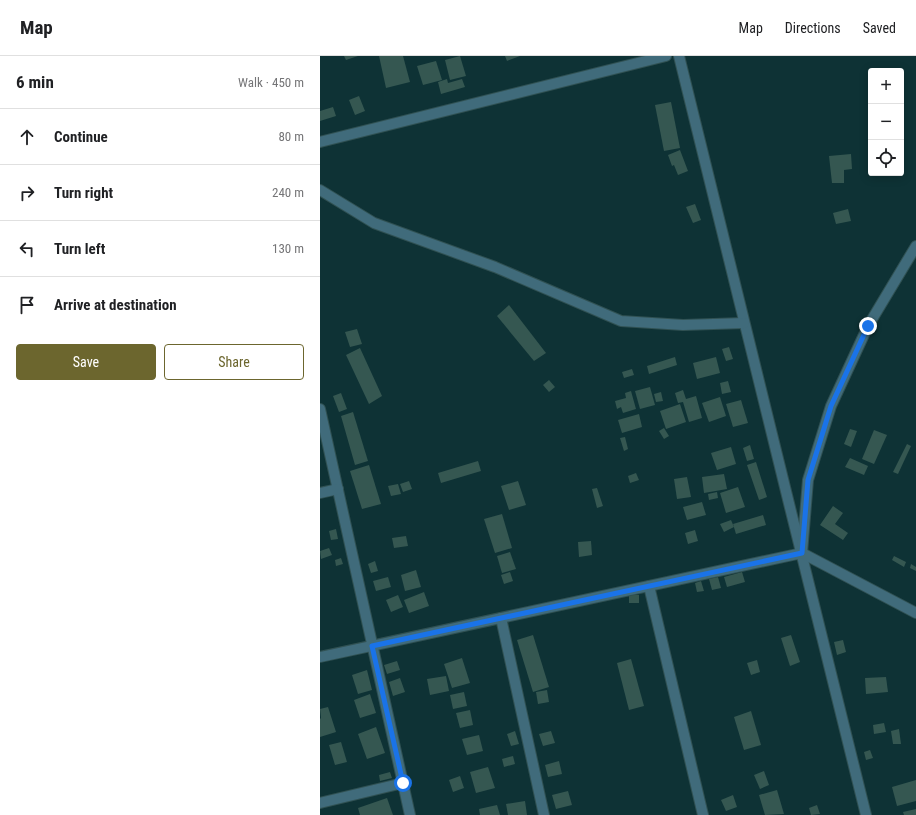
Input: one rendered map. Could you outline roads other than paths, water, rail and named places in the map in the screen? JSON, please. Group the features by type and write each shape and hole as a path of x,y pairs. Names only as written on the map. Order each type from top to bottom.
{"street":[{"path":"320,142 666,56"},
{"path":"680,56 744,323 866,815"},
{"path":"320,190 374,224 495,267 621,321 683,325 744,323"},
{"path":"802,553 808,480 831,406 868,326 916,246"},
{"path":"320,409 410,815"},
{"path":"320,493 338,490"},
{"path":"320,657 802,553 916,614"},
{"path":"649,586 703,815"},
{"path":"501,618 544,815"},
{"path":"320,802 403,783"}]}
